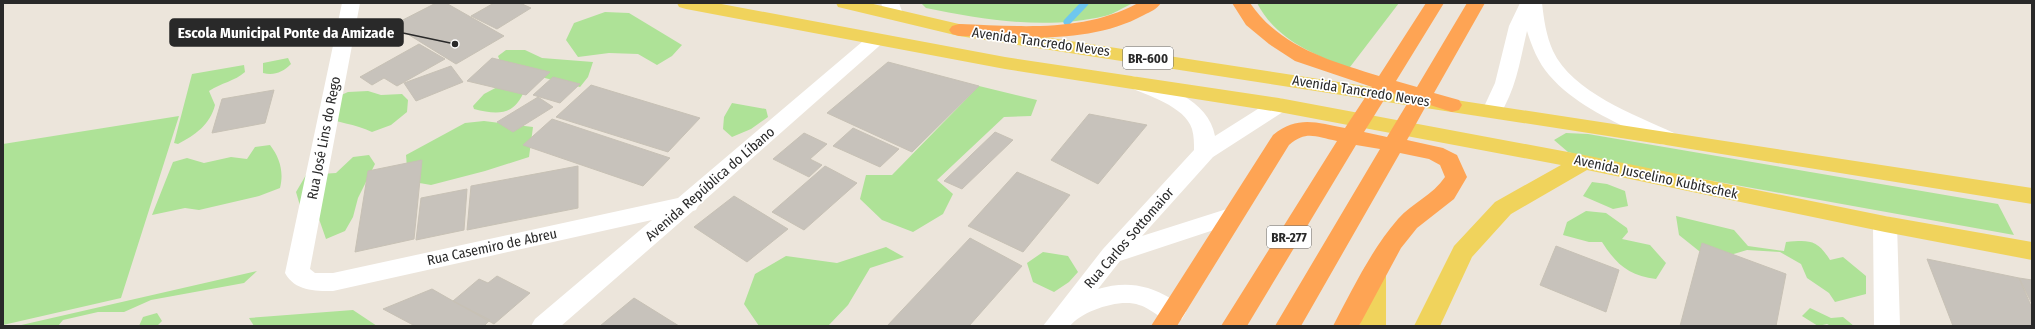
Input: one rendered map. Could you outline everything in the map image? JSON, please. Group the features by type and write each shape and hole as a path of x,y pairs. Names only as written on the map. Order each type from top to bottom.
{"highway":[{"path":"959,30 1044,32 1080,28 1101,24 1130,14 1152,3"},
{"path":"1241,3 1253,21 1276,40 1302,57 1452,105"},
{"name":"BR-277","path":"1234,326 1436,3"},
{"name":"BR-277","path":"1288,326 1476,3"},
{"path":"1168,319 1281,140 1292,131 1306,128 1434,152 1449,160 1456,177 1446,193 1409,222 1392,242 1346,326"}],"main road":[{"name":"Avenida Tancredo Neves","path":"686,3 876,40 1005,63 1279,105"},
{"name":"Avenida Tancredo Neves","path":"845,3 892,9 959,30 1452,105"},
{"name":"Avenida Juscelino Kubitschek","path":"1279,105 1584,162 1886,224 2032,251"},
{"path":"1452,105 2032,196"},
{"path":"1427,326 1462,252 1503,208 1584,162"},
{"path":"1373,326 1374,274"}],"street":[{"name":"Rua José Lins do Rego","path":"297,273 350,3"},
{"path":"1492,111 1502,91 1510,63 1516,30 1523,11 1528,3"},
{"path":"1533,3 1536,31 1547,58 1566,82 1584,97 1666,138"},
{"name":"Avenida República do Líbano","path":"544,326 688,204 876,40"},
{"path":"1133,82 1167,96 1184,106 1196,116 1202,129 1205,152"},
{"name":"Rua Carlos Sottomaior","path":"1061,320 1111,255 1205,152 1279,105"},
{"name":"Rua Casemiro de Abreu","path":"297,273 311,282 333,282 688,204"},
{"path":"1111,255 1233,215"},
{"path":"1886,224 1887,326"},
{"path":"1061,320 1102,296 1124,292 1148,298 1168,319"}],"green space":[{"path":"921,3 1133,3 1105,16 1083,20 1038,23 1015,22 970,16 926,8"},
{"path":"1257,3 1399,3 1350,67 1345,67 1307,50 1284,35 1273,26"},
{"path":"605,12 629,13 682,45 672,56 657,65 638,54 609,53 578,57 566,40 574,23"},
{"path":"506,50 525,50 542,58 593,62 588,77 580,87 502,67 498,56"},
{"path":"288,58 291,64 285,69 275,74 263,73 263,63"},
{"path":"244,65 245,72 241,75 209,91 215,105 206,124 190,137 178,144 174,143 192,74"},
{"path":"503,84 525,89 521,98 511,109 491,112 474,109 473,106 484,94"},
{"path":"979,86 1037,100 1031,116 1004,117 937,180 953,194 943,214 913,232 882,220 860,199 866,175 892,175"},
{"path":"368,91 381,95 402,94 408,100 407,112 391,125 372,132 353,125 319,117 321,104 348,92"},
{"path":"732,103 766,109 768,117 751,129 732,137 723,129 724,117"},
{"path":"179,116 121,298 3,325 3,144"},
{"path":"484,121 533,127 529,157 485,171 431,185 408,181 406,155 465,123"},
{"path":"1566,133 1588,134 1998,204 2014,235 1597,160 1568,152 1554,140"},
{"path":"270,145 279,160 282,176 280,188 259,196 199,210 185,208 152,215 173,162 187,158 204,163 231,157 247,159 255,147"},
{"path":"369,155 375,164 358,198 353,217 345,231 326,239 319,219 301,209 296,192 306,175 336,173 353,157"},
{"path":"1592,182 1607,184 1625,191 1628,206 1613,209 1583,196"},
{"path":"1586,211 1606,213 1627,228 1628,232 1622,239 1650,245 1666,263 1656,279 1638,275 1624,268 1607,250 1602,242 1589,242 1563,235 1567,222"},
{"path":"1676,216 1734,230 1748,246 1784,251 1786,242 1812,242 1821,248 1830,260 1843,257 1866,276 1866,294 1835,302 1829,293 1807,278 1801,264 1780,252 1747,250 1727,256 1699,251 1679,235"},
{"path":"886,247 904,257 870,268 848,305 828,326 759,326 744,304 755,274 786,256 837,263"},
{"path":"1043,252 1068,256 1078,272 1069,282 1054,292 1033,282 1027,263"},
{"path":"257,271 244,283 151,300 124,312 98,312 63,320 58,326 17,326"},
{"path":"1810,308 1831,318 1843,317 1854,326 1831,326 1827,324 1818,326 1802,316"},
{"path":"353,310 377,326 254,326 249,318"},
{"path":"157,313 162,321 157,326 139,326 143,317"}],"building":[{"path":"436,3 446,3 504,36 456,64 393,25"},
{"path":"494,3 520,3 531,8 497,29 471,16"},
{"path":"419,44 445,59 397,86 384,78 372,85 360,77"},
{"path":"492,58 550,72 526,95 467,81"},
{"path":"888,62 979,86 912,152 827,113"},
{"path":"451,66 463,82 416,101 404,83"},
{"path":"553,77 580,84 560,103 533,95"},
{"path":"591,85 700,118 668,152 556,117"},
{"path":"274,90 265,123 212,133 222,99"},
{"path":"538,97 553,107 513,132 497,122"},
{"path":"1089,114 1147,125 1098,184 1051,160"},
{"path":"552,119 670,158 643,186 523,145"},
{"path":"853,128 899,149 880,167 833,146"},
{"path":"995,132 1013,140 962,189 944,181"},
{"path":"804,133 827,144 810,159 822,165 809,177 773,159"},
{"path":"422,160 414,239 355,252 368,171"},
{"path":"578,166 578,208 467,230 471,186"},
{"path":"825,166 857,183 804,230 772,212"},
{"path":"1017,172 1070,195 1023,252 968,226"},
{"path":"467,189 464,230 416,240 421,198"},
{"path":"734,196 788,229 747,262 694,227"},
{"path":"970,238 1022,266 969,326 887,326"},
{"path":"1702,243 1786,274 1776,326 1680,326"},
{"path":"1556,246 1619,270 1606,312 1540,285"},
{"path":"1927,259 2019,278 2032,308 2032,326 1953,326"},
{"path":"497,276 530,293 494,324 453,301 479,279 488,283"},
{"path":"2019,278 2032,280 2032,304"},
{"path":"432,289 490,320 484,326 415,326 383,309"},
{"path":"634,298 679,326 600,326"}],"waterway":[{"path":"1067,22 1085,3"}],"place":[{"name":"Escola Municipal Ponte da Amizade","path":"455,44"}]}
